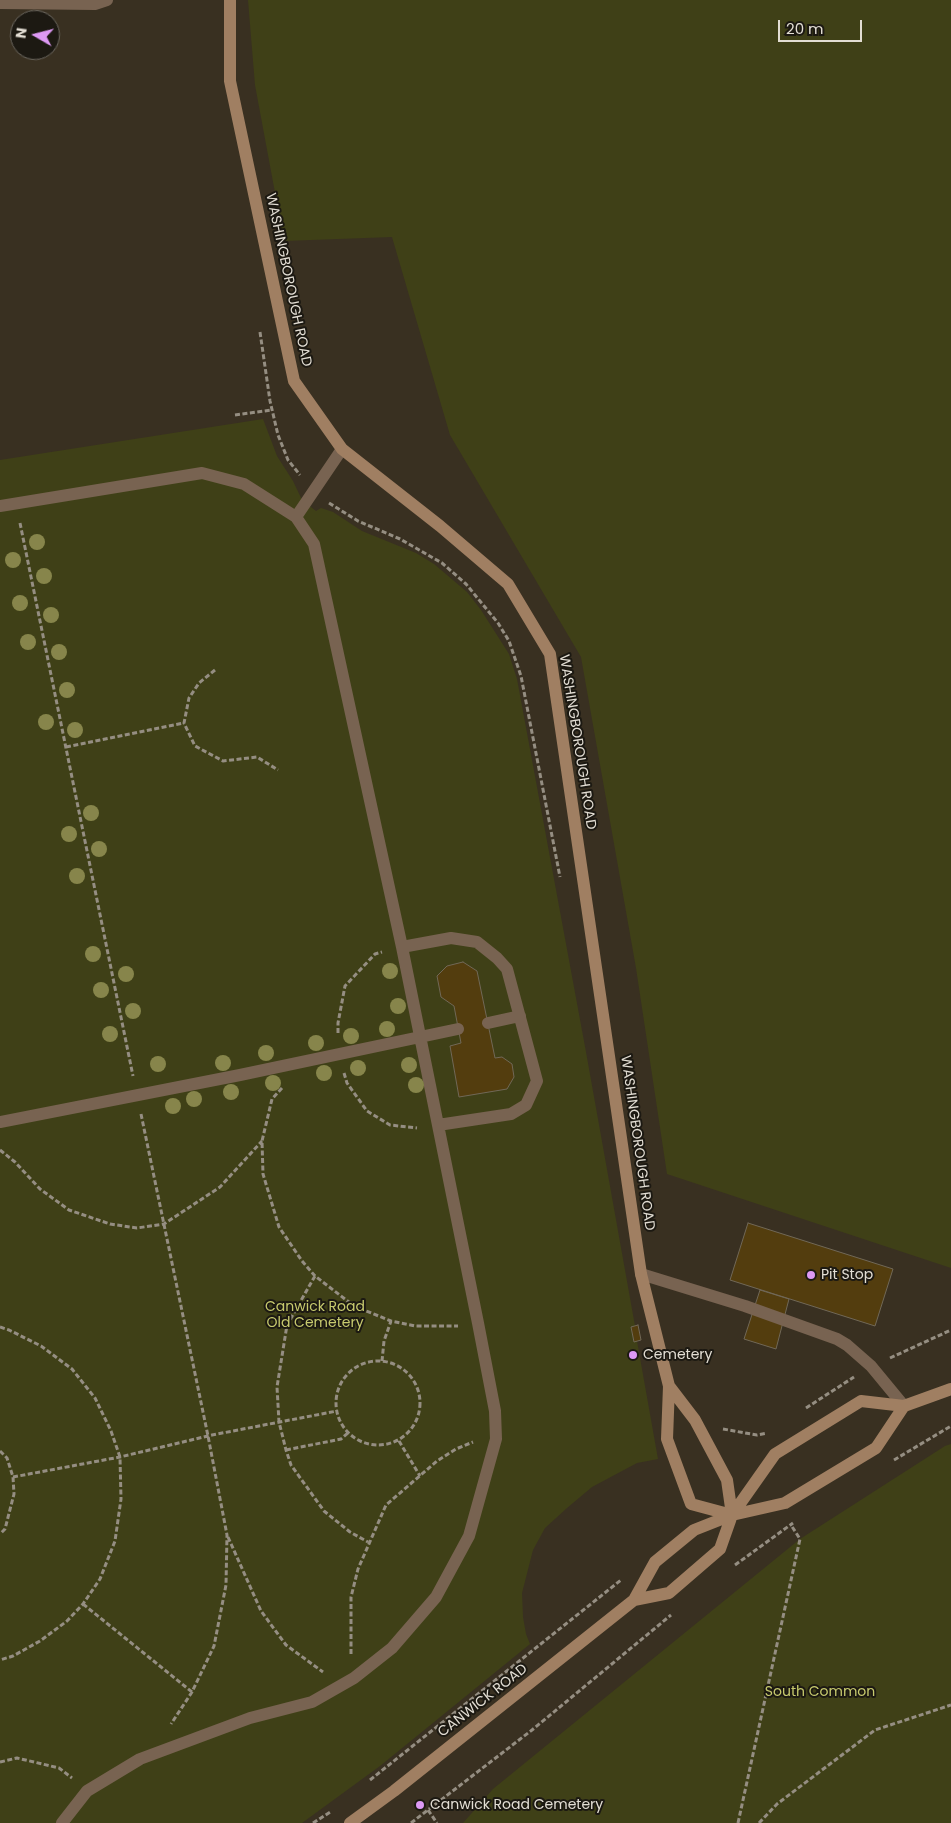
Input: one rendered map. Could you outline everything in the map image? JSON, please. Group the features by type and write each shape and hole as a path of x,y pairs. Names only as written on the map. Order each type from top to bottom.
{"main road":[{"name":"WASHINGBOROUGH ROAD","path":"230,0 230,81 294,381 342,449 440,526 508,584 550,654 641,1274 668,1386 695,1420 727,1480 732,1515"},
{"path":"668,1386 667,1439 691,1504 732,1515 774,1454 861,1401 904,1406 951,1388"},
{"name":"CANWICK ROAD","path":"350,1823 394,1791 634,1600 655,1562 694,1530 732,1515 785,1503 876,1448 904,1406"},
{"name":"CANWICK ROAD","path":"634,1600 669,1593 720,1549 732,1515"}],"lane":[{"path":"0,3 95,4 107,0"},
{"path":"296,517 342,449"},
{"path":"0,506 202,473 244,484 296,517 314,544 402,947 495,1411 496,1439 469,1536 436,1597 392,1648 354,1678 312,1702 250,1718 140,1759 87,1791 62,1823"},
{"path":"402,947 451,938 477,942 497,958 507,969 538,1081 526,1104 511,1114 438,1125"},
{"path":"488,1023 520,1016"},
{"path":"0,1122 137,1096 458,1029"},
{"path":"641,1274 745,1306 837,1338 871,1366 904,1406"}],"path":[{"path":"260,329 272,410 278,435 288,460 312,493 358,521 400,539 442,563 466,584 498,623 509,641 521,676 560,877"},
{"path":"235,415 272,410"},
{"path":"16,503 208,1436 226,1535 226,1585 214,1646 192,1692 168,1727"},
{"path":"215,670 199,683 189,698 184,722 194,746 223,761 256,757 278,770"},
{"path":"66,747 184,722"},
{"path":"286,1085 272,1099 262,1141 263,1174 279,1227 302,1261 315,1276 354,1306 392,1321 415,1326 449,1327 478,1323"},
{"path":"0,1150 15,1162 40,1189 69,1210 110,1224 137,1228 164,1224 220,1187 262,1141"},
{"path":"315,1276 287,1326 277,1387 279,1422 292,1465 324,1511 350,1532 368,1542"},
{"path":"382,1361 384,1340 392,1321"},
{"path":"0,1327 41,1346 72,1369 95,1398 111,1431 120,1457 121,1500 115,1541 100,1579 83,1604 67,1622 40,1642 13,1656 0,1660"},
{"path":"382,1361 394,1363 416,1382 421,1403 418,1420 399,1441 382,1446 364,1443 348,1433 340,1423 337,1412 337,1393 349,1372 367,1362 382,1361"},
{"path":"13,1478 120,1457 208,1436 337,1412"},
{"path":"890,1462 951,1426"},
{"path":"721,1428 758,1435 771,1432"},
{"path":"286,1450 341,1439 348,1433"},
{"path":"226,1535 261,1611 286,1645 330,1676 354,1678 350,1643 351,1597 358,1569 368,1542 386,1505 437,1461 456,1449 472,1442 496,1439"},
{"path":"399,1441 420,1476"},
{"path":"0,1451 7,1458 13,1478 14,1494 5,1529 0,1534"},
{"path":"733,1567 800,1519"},
{"path":"738,1823 800,1539 792,1525"},
{"path":"367,1783 627,1575"},
{"path":"83,1604 192,1692"},
{"path":"411,1823 532,1730 675,1611"},
{"path":"759,1823 777,1804 875,1730 951,1704"},
{"path":"0,1762 17,1758 59,1768 87,1791"},
{"path":"313,1823 337,1807"},
{"path":"428,1810 437,1823"}],"green space":[{"path":"248,0 951,0 951,1268 667,1174 636,968 581,657 450,435 392,237 284,241 255,85"},
{"name":"Canwick Road Old Cemetery","path":"263,419 277,456 293,481 302,500 316,511 321,508 333,512 362,531 416,553 434,564 467,592 509,654 517,679 635,1326 631,1327 634,1341 637,1341 658,1459 637,1463 592,1487 545,1528 533,1550 522,1593 523,1617 530,1644 380,1766 302,1823 0,1823 0,460"},
{"name":"South Common","path":"951,1444 951,1823 463,1823 493,1789 800,1539 945,1446"}],"building":[{"path":"463,962 477,971 495,1058 502,1057 512,1064 514,1077 507,1089 459,1097 450,1046 461,1043 454,1006 441,997 437,976 447,966"},
{"name":"Pit Stop","path":"748,1223 893,1269 875,1326 730,1280"},
{"path":"760,1290 789,1299 776,1349 744,1339"},
{"path":"638,1325 641,1340 634,1342 631,1327"}],"place":[{"name":"Pit Stop","path":"811,1275"},
{"name":"Cemetery","path":"633,1355"},
{"name":"Canwick Road Cemetery","path":"420,1805"}]}
